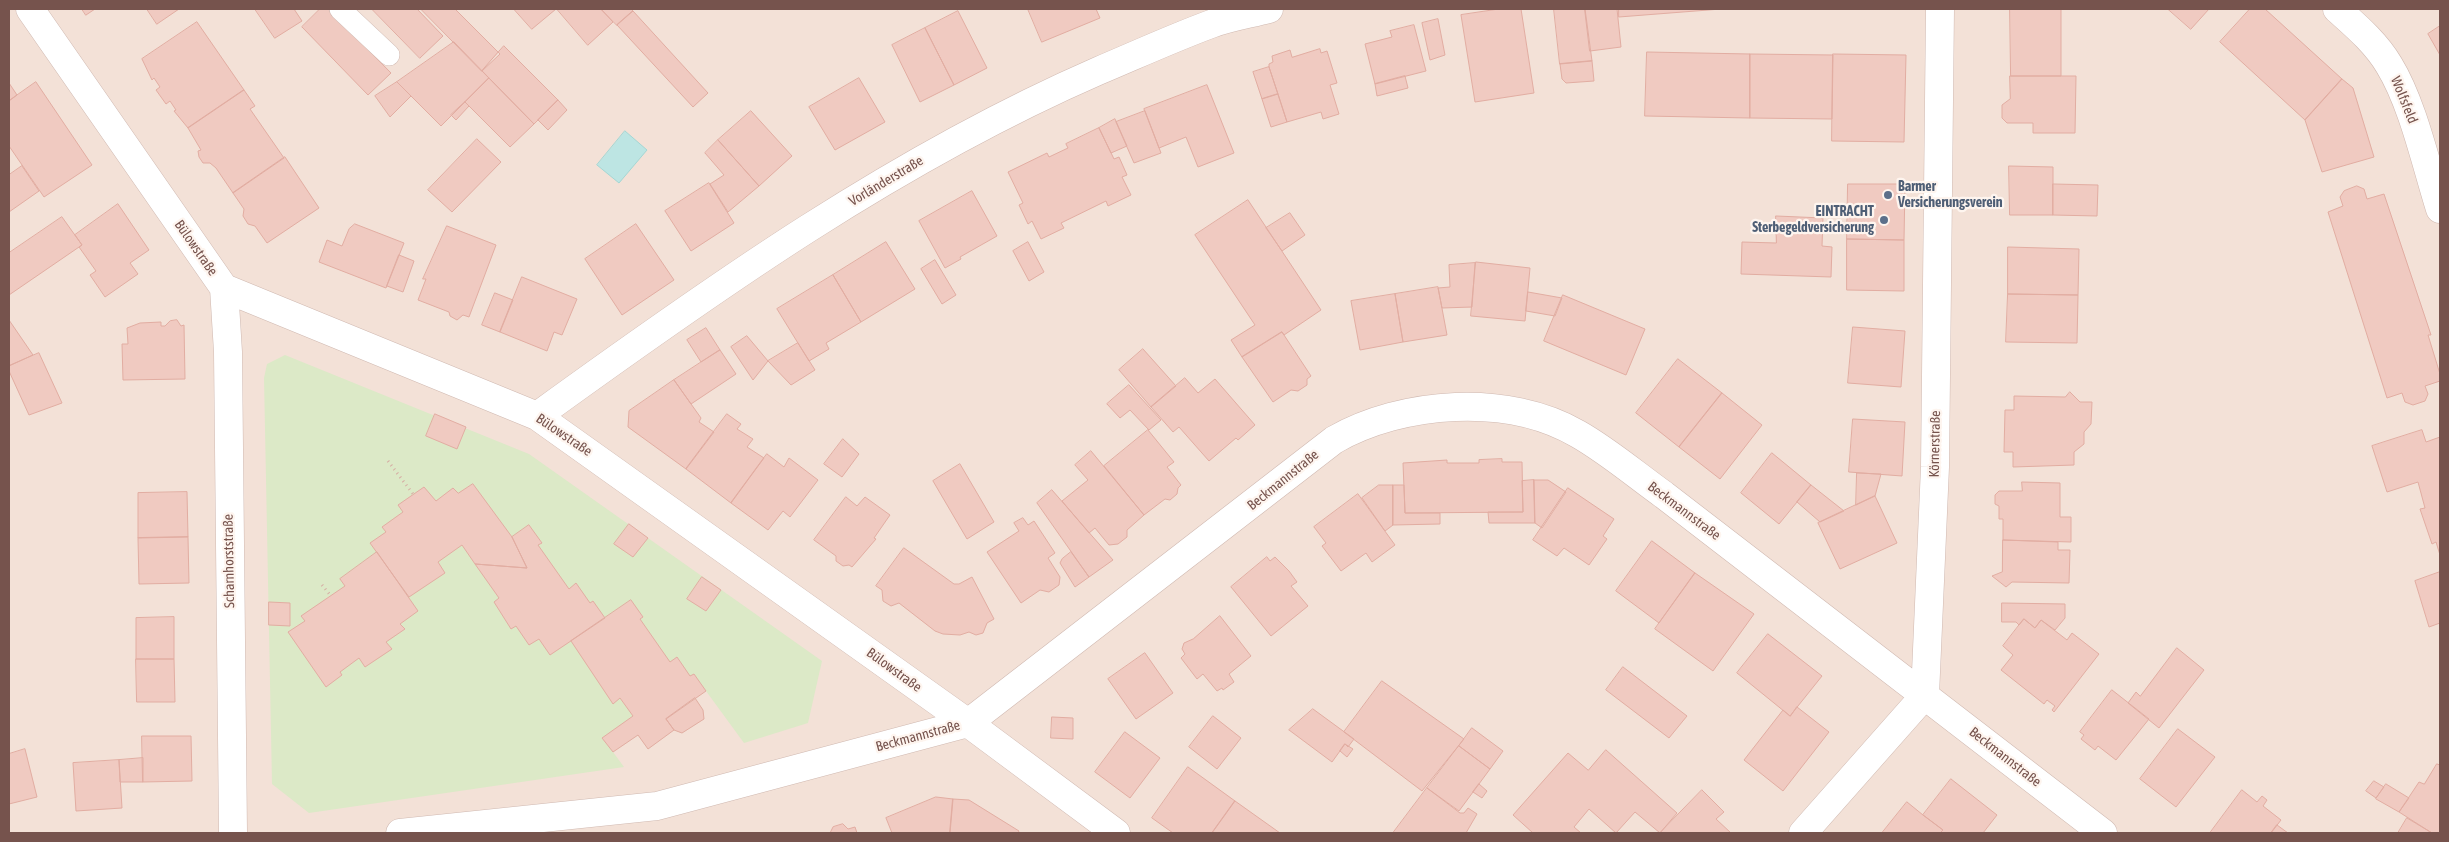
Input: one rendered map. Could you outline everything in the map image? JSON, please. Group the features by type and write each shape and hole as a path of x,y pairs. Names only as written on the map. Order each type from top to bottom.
{"street":[{"name":"Bülowstraße","path":"30,9 224,288 537,416 968,723 1116,833"},
{"name":"Vorländerstraße","path":"537,416 612,361 824,219 914,164 1049,93 1213,23 1269,9"},
{"name":"Körnerstraße","path":"1925,695 1935,467 1940,9"},
{"name":"Wolfsfeld","path":"2337,9 2369,40 2390,66 2413,123 2440,209"},
{"name":"Scharnhorststraße","path":"224,288 228,352 233,833"},
{"name":"Beckmannstraße","path":"400,833 657,806 968,723 1334,440 1355,428 1400,414 1483,406 1534,415 1578,433 1664,495 2103,833"},
{"path":"1803,833 1925,695"}],"lane":[{"path":"340,9 389,54"}],"path":[{"path":"388,461 414,494"},
{"path":"322,585 330,596"}],"shaded area":[{"path":"9,9 2440,9 2440,833 9,833"}],"green space":[{"path":"285,355 529,454 822,661 808,723 744,743 706,691 695,698 703,710 704,719 682,733 673,730 648,749 638,735 613,752 624,767 309,813 272,784 264,378 267,364"}],"water":[{"path":"625,131 647,150 619,183 597,165"}],"building":[{"path":"82,9 95,9 86,15"},
{"path":"147,9 179,9 157,24"},
{"path":"255,9 294,9 302,21 275,38"},
{"path":"320,9 328,9 391,73 368,95 302,27"},
{"path":"372,9 417,9 443,36 420,58"},
{"path":"421,9 455,9 500,54 482,71"},
{"path":"514,9 556,9 532,29"},
{"path":"557,9 601,9 613,22 588,45"},
{"path":"601,9 631,9 633,11 617,25"},
{"path":"1028,9 1096,9 1100,18 1042,42"},
{"path":"1499,9 1521,9 1534,93 1475,102 1461,15"},
{"path":"1554,9 1585,9 1592,61 1560,64"},
{"path":"1585,9 1617,9 1621,47 1590,51"},
{"path":"1619,9 1721,9 1619,17"},
{"path":"2010,9 2061,9 2061,76 2011,76"},
{"path":"2168,9 2209,9 2191,29"},
{"path":"2250,9 2265,9 2342,79 2305,120 2220,42"},
{"path":"633,11 708,93 693,107 617,25"},
{"path":"958,11 987,68 954,85 925,28"},
{"path":"1438,19 1445,55 1430,60 1422,23"},
{"path":"197,22 244,90 188,128 174,111 176,110 170,101 166,104 156,90 160,87 154,78 152,80 142,59"},
{"path":"1414,25 1426,71 1375,84 1365,44 1392,37 1390,31"},
{"path":"2440,26 2440,55 2428,34"},
{"path":"925,28 954,85 920,102 892,45"},
{"path":"454,42 489,78 441,126 397,82"},
{"path":"504,46 558,100 534,124 482,71"},
{"path":"1320,49 1321,53 1327,51 1337,83 1330,85 1339,114 1323,119 1321,112 1287,122 1269,67 1269,64 1273,62 1272,56 1290,50 1292,57"},
{"path":"1647,52 1750,54 1750,118 1645,116"},
{"path":"1750,54 1833,55 1832,119 1750,118"},
{"path":"1833,54 1906,55 1904,142 1832,141"},
{"path":"1592,61 1594,81 1566,83 1562,79 1560,64"},
{"path":"1269,67 1278,94 1262,99 1253,72"},
{"path":"1405,76 1408,88 1377,96 1375,84"},
{"path":"2010,76 2076,76 2075,133 2033,133 2033,123 2007,123 2002,118 2002,105 2010,99"},
{"path":"489,78 534,124 510,147 465,102"},
{"path":"859,78 885,122 835,150 809,107"},
{"path":"2342,79 2353,88 2374,157 2322,172 2305,120"},
{"path":"36,82 92,165 44,197 9,146 9,101"},
{"path":"397,82 411,96 390,117 375,96"},
{"path":"9,83 17,95 9,101"},
{"path":"1207,85 1234,153 1198,167 1186,137 1159,148 1144,109"},
{"path":"244,90 255,106 250,109 284,158 233,193 216,168 210,163 203,163 198,151 201,150 188,128"},
{"path":"1278,94 1287,122 1271,127 1262,99"},
{"path":"558,100 567,110 548,130 538,120"},
{"path":"465,102 469,106 456,120 451,115"},
{"path":"751,111 792,156 759,186 718,140"},
{"path":"1145,111 1161,153 1134,163 1116,122"},
{"path":"1115,119 1127,146 1111,153 1099,128"},
{"path":"1099,128 1114,159 1119,157 1127,175 1122,177 1131,195 1108,206 1106,201 1061,223 1064,228 1041,239 1032,221 1028,224 1019,205 1023,203 1008,172 1047,153 1049,157 1068,148 1066,144"},
{"path":"477,139 501,162 452,212 428,190"},
{"path":"718,140 759,186 728,212 710,184 724,175 705,153"},
{"path":"285,157 319,208 267,243 255,226 248,224 243,216 244,209 233,193"},
{"path":"22,166 39,191 9,212 9,175"},
{"path":"2009,166 2053,167 2053,215 2010,215"},
{"path":"709,183 734,223 691,251 665,211"},
{"path":"1848,184 1905,184 1904,240 1847,239"},
{"path":"2053,184 2098,185 2097,216 2053,215"},
{"path":"2357,186 2364,189 2367,199 2384,194 2431,335 2428,335 2440,374 2440,381 2425,386 2428,394 2425,401 2413,405 2405,402 2402,393 2387,398 2328,212 2343,206 2340,197 2344,191"},
{"path":"972,191 997,236 960,257 961,259 945,268 919,221"},
{"path":"1248,200 1321,310 1284,335 1282,332 1242,357 1231,340 1255,325 1195,235"},
{"path":"118,204 149,250 130,263 138,274 105,297 90,275 96,271 79,247 82,245 75,235"},
{"path":"1290,213 1305,235 1282,251 1266,228"},
{"path":"1776,216 1823,218 1822,246 1832,247 1831,277 1741,274 1742,242 1776,243"},
{"path":"62,217 82,245 9,295 9,253"},
{"path":"355,224 404,243 386,288 319,262 327,240 342,246 349,229"},
{"path":"636,224 674,280 622,315 585,259"},
{"path":"447,226 496,245 469,317 463,315 457,320 450,316 449,312 418,300 426,279 423,279"},
{"path":"1847,239 1904,240 1904,291 1847,290"},
{"path":"886,242 915,289 861,322 833,275"},
{"path":"1028,242 1044,272 1029,281 1013,251"},
{"path":"2008,247 2079,249 2078,295 2008,294"},
{"path":"399,255 414,261 403,292 387,286"},
{"path":"935,260 956,295 942,304 921,269"},
{"path":"1476,262 1530,268 1525,321 1471,316"},
{"path":"1475,263 1472,307 1442,308 1438,288 1450,287 1449,265"},
{"path":"833,275 861,322 826,343 829,349 809,361 777,309"},
{"path":"522,277 577,299 562,335 554,332 547,351 500,332"},
{"path":"1438,287 1447,335 1403,342 1395,294"},
{"path":"1528,292 1562,298 1555,316 1526,311"},
{"path":"495,293 513,300 500,332 482,325"},
{"path":"1395,294 1403,342 1360,350 1351,301"},
{"path":"2008,294 2078,295 2077,343 2006,342"},
{"path":"1563,295 1645,329 1626,375 1544,341"},
{"path":"9,320 33,355 9,366"},
{"path":"177,320 181,326 184,325 185,379 123,380 122,344 128,344 127,328 140,323 161,322 161,326 165,326 170,321"},
{"path":"1853,327 1905,331 1901,387 1848,383"},
{"path":"706,328 720,350 701,362 687,340"},
{"path":"1282,332 1311,376 1307,379 1307,385 1298,391 1291,390 1273,402 1242,357"},
{"path":"747,336 768,361 753,380 731,347"},
{"path":"798,343 815,370 791,385 768,361"},
{"path":"1143,349 1176,386 1151,407 1119,370"},
{"path":"720,350 736,374 691,404 674,380"},
{"path":"39,353 62,403 29,415 9,371 9,366"},
{"path":"1678,359 1722,393 1679,447 1636,413"},
{"path":"1185,378 1198,393 1215,379 1255,425 1209,461 1179,427 1173,432 1151,407"},
{"path":"674,380 701,418 699,422 714,432 686,469 628,427 629,411"},
{"path":"1129,385 1161,420 1149,430 1130,410 1120,418 1107,404"},
{"path":"2070,392 2080,402 2092,402 2091,424 2084,432 2084,444 2074,452 2074,465 2013,467 2013,452 2004,452 2005,410 2014,410 2014,396 2065,397"},
{"path":"1722,393 1762,425 1720,479 1679,447"},
{"path":"435,414 466,427 457,449 426,436"},
{"path":"727,414 741,424 737,429 753,439 747,447 764,458 731,503 686,469"},
{"path":"1853,419 1905,422 1902,476 1849,472"},
{"path":"1148,430 1174,462 1167,467 1181,485 1178,488 1177,494 1170,500 1165,499 1144,515 1104,466"},
{"path":"2422,430 2426,442 2440,437 2440,555 2436,542 2432,544 2420,509 2425,508 2418,482 2387,492 2372,446"},
{"path":"843,439 859,454 842,477 824,464"},
{"path":"1091,451 1144,515 1127,530 1127,537 1118,544 1109,545 1095,528 1089,533 1062,501 1088,480 1075,465"},
{"path":"1772,453 1811,485 1779,524 1741,493"},
{"path":"767,454 784,467 789,458 818,480 790,517 783,511 768,530 731,503"},
{"path":"1502,459 1502,462 1522,462 1523,512 1405,513 1403,463 1447,460 1447,463 1479,463 1479,460"},
{"path":"960,464 994,522 967,539 933,481"},
{"path":"1857,473 1881,474 1875,496 1856,505"},
{"path":"1534,480 1535,523 1489,523 1488,512 1523,512 1522,481"},
{"path":"1534,480 1548,480 1566,492 1542,528 1535,523"},
{"path":"2022,482 2060,483 2060,517 2071,517 2071,542 2003,540 2003,519 1999,519 1999,506 1995,504 1995,495 1999,491 2022,491"},
{"path":"473,484 512,537 527,568 475,564 462,545 438,562 445,573 409,597 370,543 386,532 382,527 403,512 398,505 424,487 436,501 453,488 458,493"},
{"path":"1379,485 1393,485 1393,525 1385,531 1362,498"},
{"path":"1393,485 1404,485 1405,513 1440,513 1440,524 1393,525"},
{"path":"1811,485 1844,511 1820,522 1797,502"},
{"path":"1568,488 1614,519 1603,536 1607,539 1589,565 1564,548 1557,556 1533,540"},
{"path":"1052,490 1113,560 1089,577 1037,503"},
{"path":"187,492 188,537 138,538 138,493"},
{"path":"1358,494 1395,545 1372,562 1366,553 1341,571 1322,546 1326,543 1314,527"},
{"path":"1875,496 1897,543 1840,569 1818,523"},
{"path":"846,497 857,506 865,497 890,515 874,538 876,539 852,567 849,565 843,566 836,561 836,556 814,540"},
{"path":"1023,518 1028,525 1034,521 1055,553 1048,558 1060,577 1059,585 1049,592 1040,590 1021,603 987,552 1019,531 1014,523"},
{"path":"629,524 648,538 633,557 614,544"},
{"path":"529,525 542,543 538,545 569,589 576,583 590,603 593,601 605,618 550,655 539,639 529,645 516,626 511,629 494,602 499,598 475,564 527,568 512,537"},
{"path":"188,537 189,583 139,584 138,538"},
{"path":"2003,540 2058,542 2058,550 2070,550 2069,583 2012,582 2006,587 1992,576 2002,572"},
{"path":"1652,541 1695,573 1659,623 1616,591"},
{"path":"904,548 954,584 959,584 972,577 994,619 987,623 983,633 976,635 969,632 960,635 943,634 935,631 899,603 891,606 883,601 882,590 876,586"},
{"path":"377,552 418,611 400,624 405,629 386,642 392,649 365,667 359,658 340,672 342,675 326,687 288,632 305,621 301,616 345,586 340,579"},
{"path":"1071,552 1089,577 1075,587 1060,563"},
{"path":"1267,557 1270,561 1275,557 1289,571 1297,582 1291,586 1308,606 1271,636 1231,587"},
{"path":"2440,572 2440,623 2429,627 2415,581"},
{"path":"1695,573 1754,614 1713,671 1655,629"},
{"path":"702,577 721,590 706,611 687,599"},
{"path":"631,600 643,617 640,619 670,662 677,657 690,676 694,674 706,691 666,719 674,730 648,749 638,735 613,752 602,738 633,716 620,698 613,704 571,641"},
{"path":"269,602 290,603 290,626 269,625"},
{"path":"2002,603 2065,604 2065,618 2055,630 2041,620 2035,628 2024,619 2019,625 2016,622 2002,622"},
{"path":"1220,616 1251,656 1229,674 1234,682 1223,690 1222,688 1217,691 1203,674 1197,679 1181,658 1185,654 1182,649 1184,643 1193,639"},
{"path":"174,617 174,659 136,659 136,618"},
{"path":"2024,619 2035,628 2041,620 2067,640 2072,633 2099,654 2054,712 2052,710 2055,706 2047,700 2044,704 2001,670 2013,655 2003,646"},
{"path":"1768,634 1822,676 1790,716 1737,673"},
{"path":"2177,648 2204,670 2159,728 2128,703 2136,692 2140,696"},
{"path":"1145,653 1173,693 1136,719 1108,679"},
{"path":"136,659 174,659 175,702 137,702"},
{"path":"1623,667 1687,716 1669,738 1606,690"},
{"path":"1382,681 1464,739 1422,791 1344,732"},
{"path":"2112,690 2149,719 2116,760 2098,746 2095,750 2081,739 2084,735 2080,732"},
{"path":"695,698 703,710 704,719 682,733 674,730 666,719"},
{"path":"1797,707 1829,732 1783,791 1744,760 1783,710 1790,716"},
{"path":"1313,709 1354,739 1348,747 1345,744 1332,762 1289,730"},
{"path":"1213,716 1241,738 1217,769 1189,747"},
{"path":"1052,717 1073,718 1073,739 1051,738"},
{"path":"1472,728 1503,751 1490,769 1459,746"},
{"path":"2178,729 2215,757 2176,807 2140,779"},
{"path":"1125,732 1160,758 1130,798 1095,772"},
{"path":"142,736 191,736 192,781 143,782"},
{"path":"1345,744 1353,749 1347,757 1340,751"},
{"path":"1459,746 1490,769 1459,811 1427,788"},
{"path":"25,749 37,797 9,804 9,754"},
{"path":"1606,750 1677,813 1660,833 1635,812 1616,833 1589,809 1574,827 1581,833 1533,833 1513,815 1568,753 1588,770"},
{"path":"143,758 143,782 120,782 119,760"},
{"path":"119,760 122,808 76,811 73,763"},
{"path":"2437,764 2440,765 2440,833 2432,833 2399,812 2419,782 2424,784"},
{"path":"1188,767 1235,801 1212,833 1173,833 1152,818"},
{"path":"1951,779 1997,815 1983,833 1943,833 1941,832 1943,830 1923,815"},
{"path":"2374,781 2384,787 2376,798 2366,791"},
{"path":"1479,784 1487,791 1482,798 1473,792"},
{"path":"2386,784 2409,798 2399,812 2376,799"},
{"path":"1427,788 1460,813 1464,813 1468,808 1477,814 1466,833 1393,833"},
{"path":"1702,790 1724,812 1716,819 1731,833 1660,833"},
{"path":"2242,790 2257,802 2262,796 2267,800 2263,806 2281,820 2271,833 2210,833"},
{"path":"936,797 953,799 950,833 892,833 886,818"},
{"path":"953,799 969,800 1019,831 1018,833 950,833"},
{"path":"1235,801 1280,833 1212,833"},
{"path":"1907,802 1943,830 1940,833 1882,833"},
{"path":"2407,818 2432,833 2398,833"},
{"path":"843,824 848,829 855,827 857,833 830,833 833,827"},
{"path":"2277,825 2288,833 2271,833"}],"place":[{"name":"Barmer Versicherungsverein","path":"1888,195"},
{"name":"EINTRACHT Sterbegeldversicherung","path":"1884,220"}]}
